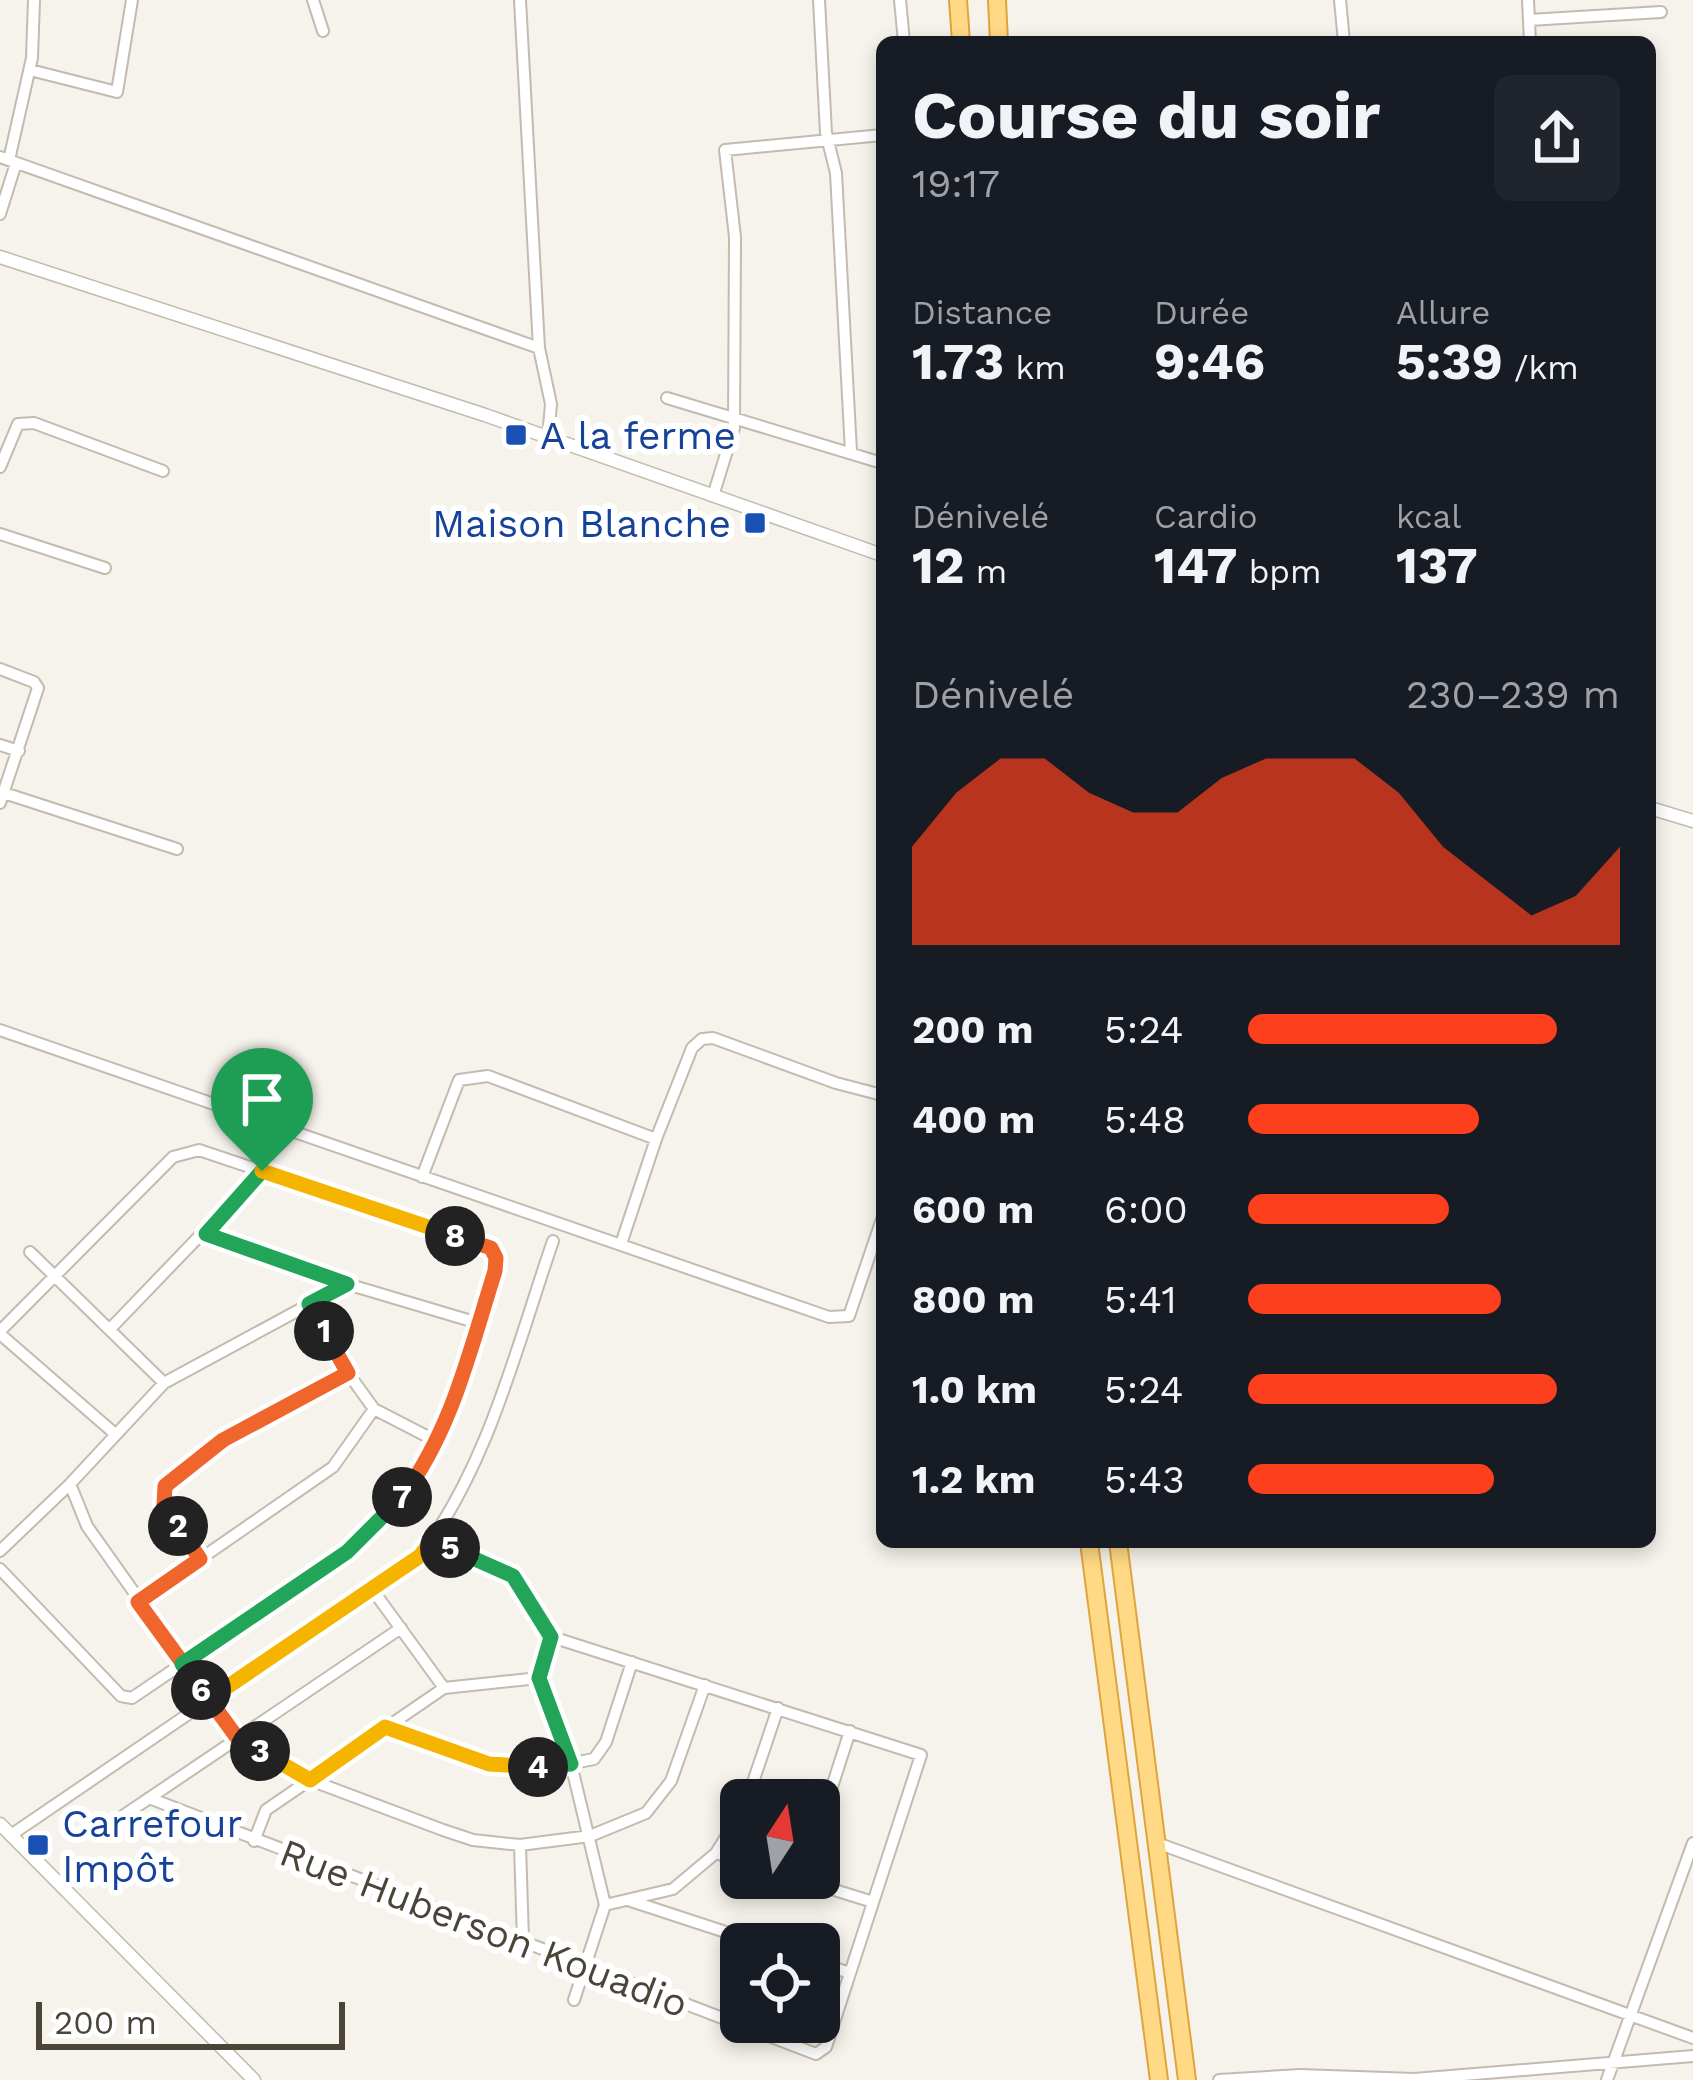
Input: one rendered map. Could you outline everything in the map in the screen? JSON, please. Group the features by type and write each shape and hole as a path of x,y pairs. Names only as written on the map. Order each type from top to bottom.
{"highway":[{"path":"958,0 961,36"},
{"path":"997,0 999,36"},
{"path":"1090,1548 1159,2080"},
{"path":"1119,1548 1187,2080"}],"street":[{"path":"0,214 30,70 34,0"},
{"path":"30,70 117,92 132,0"},
{"path":"313,0 323,32"},
{"path":"520,0 538,348 551,404 548,438"},
{"path":"819,0 829,141 836,173 851,452"},
{"path":"900,0 903,36"},
{"path":"1340,0 1343,36"},
{"path":"1528,0 1530,36"},
{"path":"1529,20 1661,13"},
{"path":"713,496 734,428 735,237 725,150 876,136"},
{"path":"8,160 538,348"},
{"path":"0,257 548,438 876,553"},
{"path":"667,398 876,461"},
{"path":"0,467 18,424 34,423 163,471"},
{"path":"0,533 105,568"},
{"path":"0,669 38,688 2,798 177,849"},
{"path":"0,745 19,751"},
{"path":"1656,810 1693,821"},
{"path":"0,1030 829,1317 849,1316 876,1237"},
{"path":"621,1244 656,1139 692,1048 702,1039 713,1038 876,1093"},
{"path":"422,1177 459,1080 468,1076 488,1076 656,1139"},
{"path":"0,1569 121,1696 132,1698 347,1552 390,1513 438,1442 496,1258 491,1248 200,1150 173,1156 0,1332 114,1433"},
{"path":"110,1329 262,1171"},
{"path":"206,1234 347,1284 478,1323"},
{"path":"254,2080 5,1829 208,1700 420,1556 479,1456 553,1241"},
{"path":"30,1252 164,1383"},
{"path":"0,1551 164,1383 347,1284"},
{"path":"309,1304 374,1409 438,1442"},
{"path":"200,1559 164,1504 165,1486 223,1440 348,1373"},
{"path":"138,1602 333,1467 374,1409"},
{"path":"70,1484 87,1526 238,1739 310,1780 473,1840 520,1845 590,1836 646,1813 671,1781 705,1685"},
{"path":"432,1540 513,1576 551,1637 539,1678 571,1764 605,1905 574,2000"},
{"path":"372,1588 444,1688"},
{"path":"111,1824 401,1628"},
{"name":"Rue Huberson Kouadio","path":"149,1798 816,2054 826,2047 921,1755 551,1637"},
{"path":"385,1727 489,1764 521,1768 594,1759 606,1742 632,1662"},
{"path":"254,1841 266,1810 444,1688 539,1678"},
{"path":"754,1779 778,1708"},
{"path":"834,1779 850,1731"},
{"path":"1157,1843 1693,2038"},
{"path":"1607,2080 1693,1844"},
{"path":"520,1845 524,1940"},
{"path":"605,1905 673,1888 720,1847"},
{"path":"716,1853 720,1854"},
{"path":"840,1892 873,1902"},
{"path":"628,1900 720,1930"},
{"path":"840,1970 850,1973"},
{"path":"1219,2080 1300,2075 1414,2078 1693,2056"}],"place":[{"name":"A la ferme","path":"516,435"},
{"name":"Maison Blanche","path":"755,523"},
{"name":"Carrefour Impôt","path":"38,1845"}],"route":[{"path":"262,1171 206,1234 347,1284 309,1304 348,1373 223,1440 165,1486 164,1504 200,1559 138,1602 208,1700 238,1739 310,1780 385,1727 489,1764 521,1768 571,1764 539,1678 551,1637 513,1576 432,1540 420,1556 208,1700 182,1664 347,1552 390,1513 427,1463 449,1417 495,1271 491,1248 262,1171"}]}
